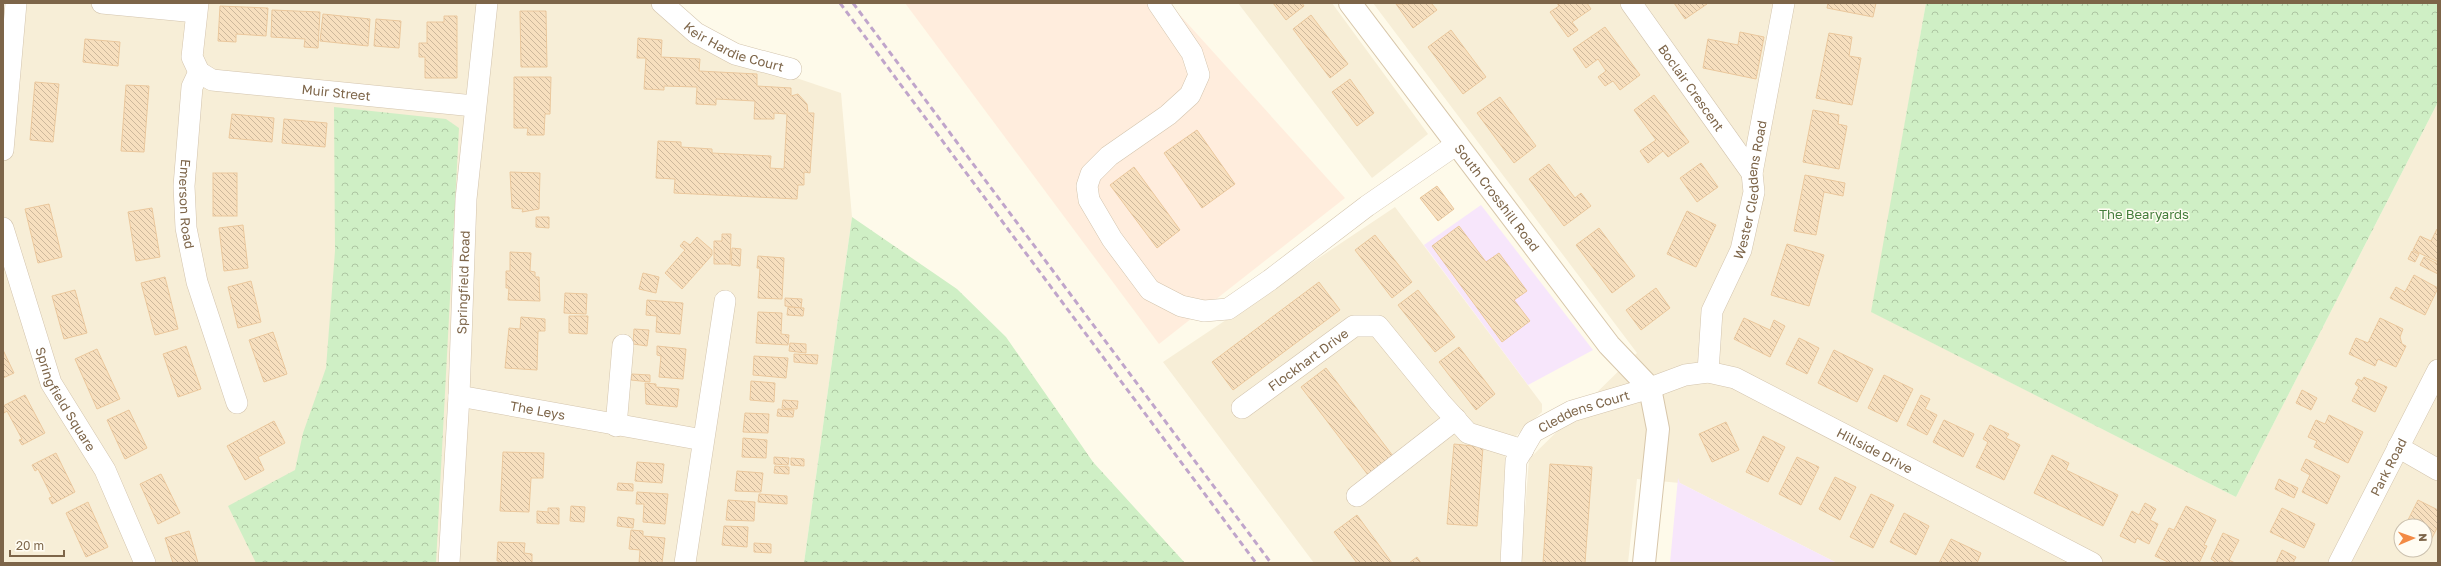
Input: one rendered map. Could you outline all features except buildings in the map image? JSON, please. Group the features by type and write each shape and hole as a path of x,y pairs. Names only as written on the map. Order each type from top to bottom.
{"street":[{"path":"3,150 16,3"},
{"path":"102,3 197,8 192,57 200,72"},
{"name":"Springfield Road","path":"450,563 459,396 466,199 474,106 486,3"},
{"name":"Keir Hardie Court","path":"662,3 696,33 735,54 790,69"},
{"path":"1158,3 1192,53 1199,76 1190,95 1168,115 1109,156 1091,174 1087,186 1089,200 1112,239 1150,290 1181,306 1204,312 1228,309 1270,280 1367,206 1457,144"},
{"name":"South Crosshill Road","path":"1350,3 1609,345 1650,388"},
{"name":"Boclair Crescent","path":"1631,3 1752,173"},
{"name":"Wester Cleddens Road","path":"1708,372 1712,311 1741,250 1754,192 1752,173 1784,3"},
{"name":"Muir Street","path":"200,72 212,80 474,106"},
{"name":"Emerson Road","path":"200,72 192,87 184,186 186,228 196,282 237,402"},
{"name":"Springfield Square","path":"3,228 51,383 105,470 145,563"},
{"path":"685,563 725,301"},
{"name":"Flockhart Drive","path":"1242,408 1354,326 1378,326 1468,433 1523,450"},
{"path":"616,426 623,345"},
{"name":"Park Road","path":"2339,563 2438,370"},
{"name":"Hillside Drive","path":"1650,388 1685,375 1708,372 1735,378 2092,563"},
{"path":"1644,563 1658,429 1650,388"},
{"name":"Cleddens Court","path":"1510,563 1516,461 1533,432 1572,411 1650,388"},
{"name":"The Leys","path":"459,396 536,408 616,426 703,440"},
{"path":"1357,496 1456,420"},
{"path":"2398,446 2438,470"}],"shaded area":[{"path":"3,3 654,3 710,49 841,93 852,217 804,563 3,563"},
{"path":"905,3 1169,3 1345,198 1159,344"},
{"path":"1238,3 1332,3 1428,134 1372,178"},
{"path":"1373,3 1926,3 1872,312 2236,497 2438,102 2438,563 1837,563 1680,483 1637,479 1628,563 1521,563 1529,459 1637,353"},
{"path":"1481,205 1593,350 1528,385 1424,245"},
{"path":"1395,207 1542,404 1542,412 1506,445 1500,563 1314,563 1163,362"},
{"path":"1678,478 1680,483 1837,563 1670,563"}],"green space":[{"name":"The Bearyards","path":"1926,3 2438,3 2438,102 2236,497 1871,312"},
{"path":"334,107 446,119 459,128 436,563 256,563 228,506 295,470 303,433 326,368 335,251"},
{"path":"852,217 957,289 1006,337 1093,462 1185,563 804,563"}],"railway":[{"path":"840,3 1256,563"},
{"path":"853,3 1271,563"}]}
